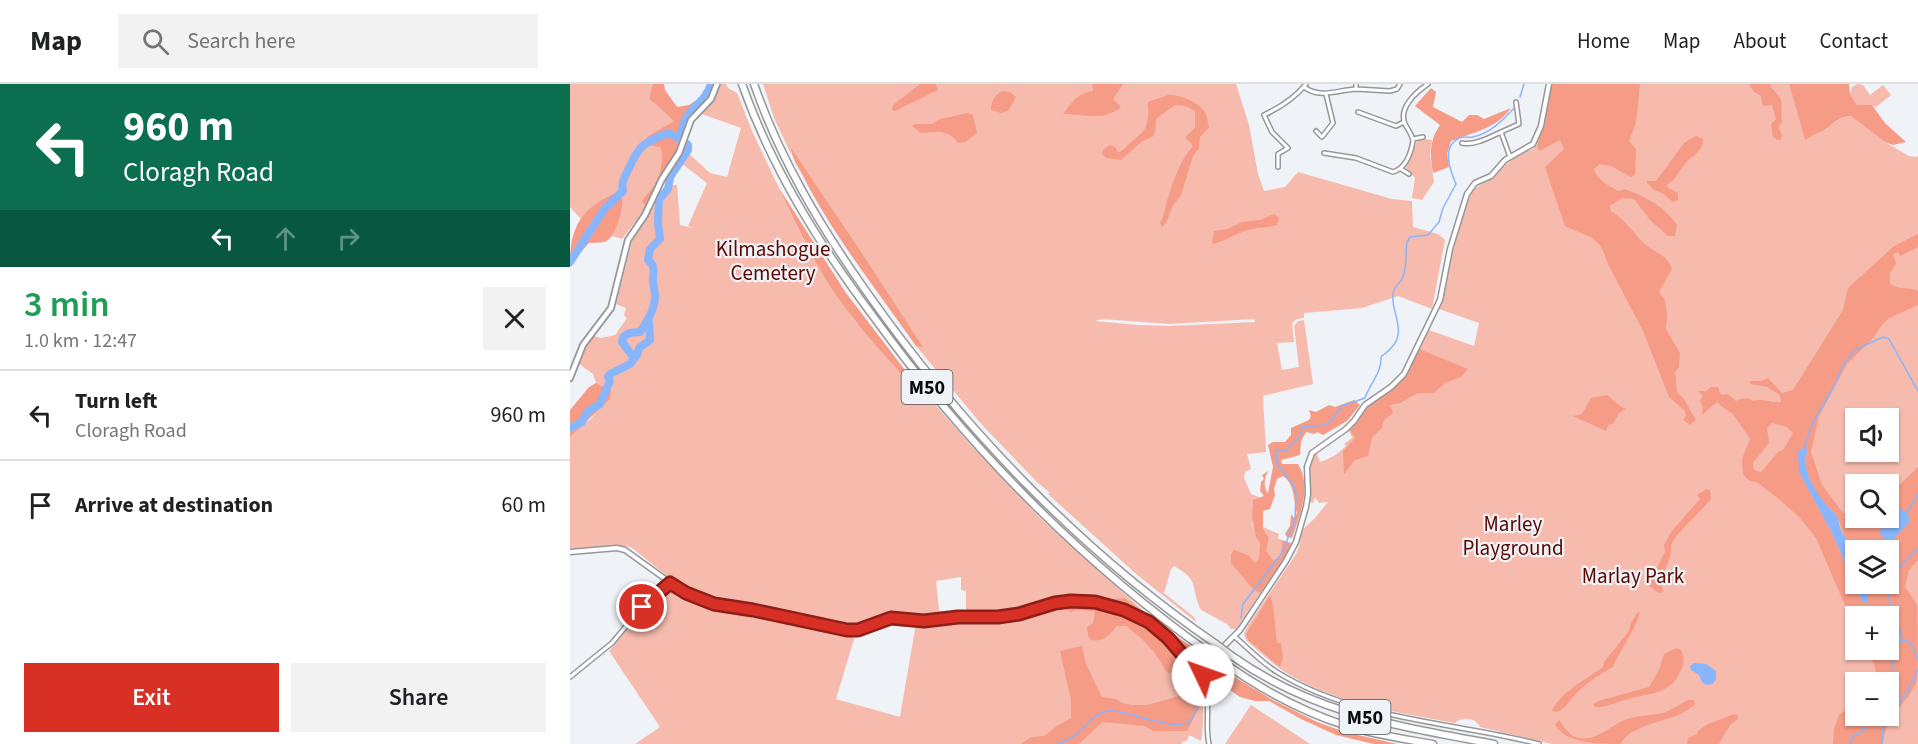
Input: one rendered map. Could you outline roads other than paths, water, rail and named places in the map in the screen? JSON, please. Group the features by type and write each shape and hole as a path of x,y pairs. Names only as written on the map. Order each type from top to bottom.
{"highway":[{"name":"M50","path":"742,84 764,141 807,220 850,285 929,390 994,463 1070,538 1152,609 1255,685 1337,722 1396,738 1433,744"},
{"name":"M50","path":"754,84 776,141 792,174 822,226 887,321 934,380 1003,459 1068,523 1143,590 1232,656 1282,686 1330,708 1402,726 1494,744"}],"main road":[{"path":"570,378 583,345 611,308 628,240 685,142 691,120 711,99 717,84"}],"street":[{"path":"1356,84 1356,89"},
{"path":"1278,167 1278,154 1288,148 1272,132 1264,115 1283,105 1305,86 1312,93 1326,94 1356,89 1390,91 1397,89 1400,84"},
{"path":"1324,153 1356,158 1393,172 1401,169 1408,157 1413,139 1404,122 1405,112 1410,100 1428,84"},
{"path":"1202,668 1235,637 1263,598 1296,542 1308,501 1306,467 1312,453 1346,429 1365,405 1392,387 1404,374 1440,300 1450,249 1467,194 1476,183 1491,176 1510,157 1527,149 1535,141 1541,126 1549,84"},
{"path":"1316,131 1322,137 1333,123 1326,94"},
{"path":"1462,142 1468,144 1489,138 1519,124 1517,102"},
{"path":"1358,112 1396,126 1404,122"},
{"path":"1501,132 1510,157"},
{"path":"1413,139 1423,137"},
{"path":"1401,169 1409,174"},
{"path":"570,552 617,548 625,550 686,593 714,604 847,630 858,630 891,618 924,621 958,617 998,617 1019,614 1055,603 1095,602 1124,610 1149,622 1168,638 1194,668 1193,676 1201,678"},
{"path":"570,677 612,643 642,607 670,583"},
{"path":"1235,637 1276,672 1335,698 1390,714 1539,744"},
{"path":"1194,668 1199,666 1202,668"},
{"path":"1202,668 1204,674 1201,678 1208,700 1206,730 1209,744"}],"water":[{"path":"1808,449 1806,462 1809,477 1825,504 1837,516 1840,528 1848,540 1845,540 1845,562 1799,472 1798,451"},
{"path":"1899,508 1907,512 1910,521 1893,540 1885,539 1880,534 1881,528 1899,528"},
{"path":"1859,594 1867,594 1866,603 1862,601"},
{"path":"1694,663 1706,664 1716,671 1713,684 1707,685 1702,682 1699,675 1691,670 1690,666"}],"waterway":[{"path":"634,358 622,342 623,337 629,333 640,332 654,305 654,270 648,260 650,249 660,239 659,199 668,189 670,177 688,150 688,145 681,139 685,120 711,84"},
{"path":"1520,97 1524,84"},
{"path":"1241,618 1243,604 1282,553 1295,520 1296,493 1292,483 1277,464 1276,450 1288,450 1290,445 1298,439 1303,427 1325,425 1342,406 1365,398 1378,373 1381,357 1391,348 1398,334 1393,297 1405,270 1407,242 1410,237 1428,235 1439,222 1443,208 1456,184 1448,159 1450,147 1459,138 1473,137 1491,129 1515,107"},
{"path":"570,262 605,208 623,191 624,178 642,146 668,133 681,139"},
{"path":"570,428 582,422 587,412 600,404 610,381 608,377 610,374 630,364 639,348 650,340 649,322 647,321"},
{"path":"1804,448 1812,424 1833,388 1844,363 1855,350 1883,337 1889,339 1918,391"},
{"path":"1907,512 1918,494"},
{"path":"1894,672 1892,659 1902,639 1890,603 1889,587 1896,572 1918,548"},
{"path":"1902,639 1911,643 1918,660"},
{"path":"1882,744 1883,728 1908,690 1918,669"},
{"path":"1057,744 1073,737 1095,716 1107,711 1126,713 1164,723 1185,724 1191,720 1200,703 1215,695 1219,690 1221,673"},
{"path":"1850,744 1853,736 1864,731 1865,726"}],"park label":[{"name":"Kilmashogue Cemetery","path":"773,261"},
{"name":"Marley Playground","path":"1513,536"},
{"name":"Marlay Park","path":"1633,576"}]}
